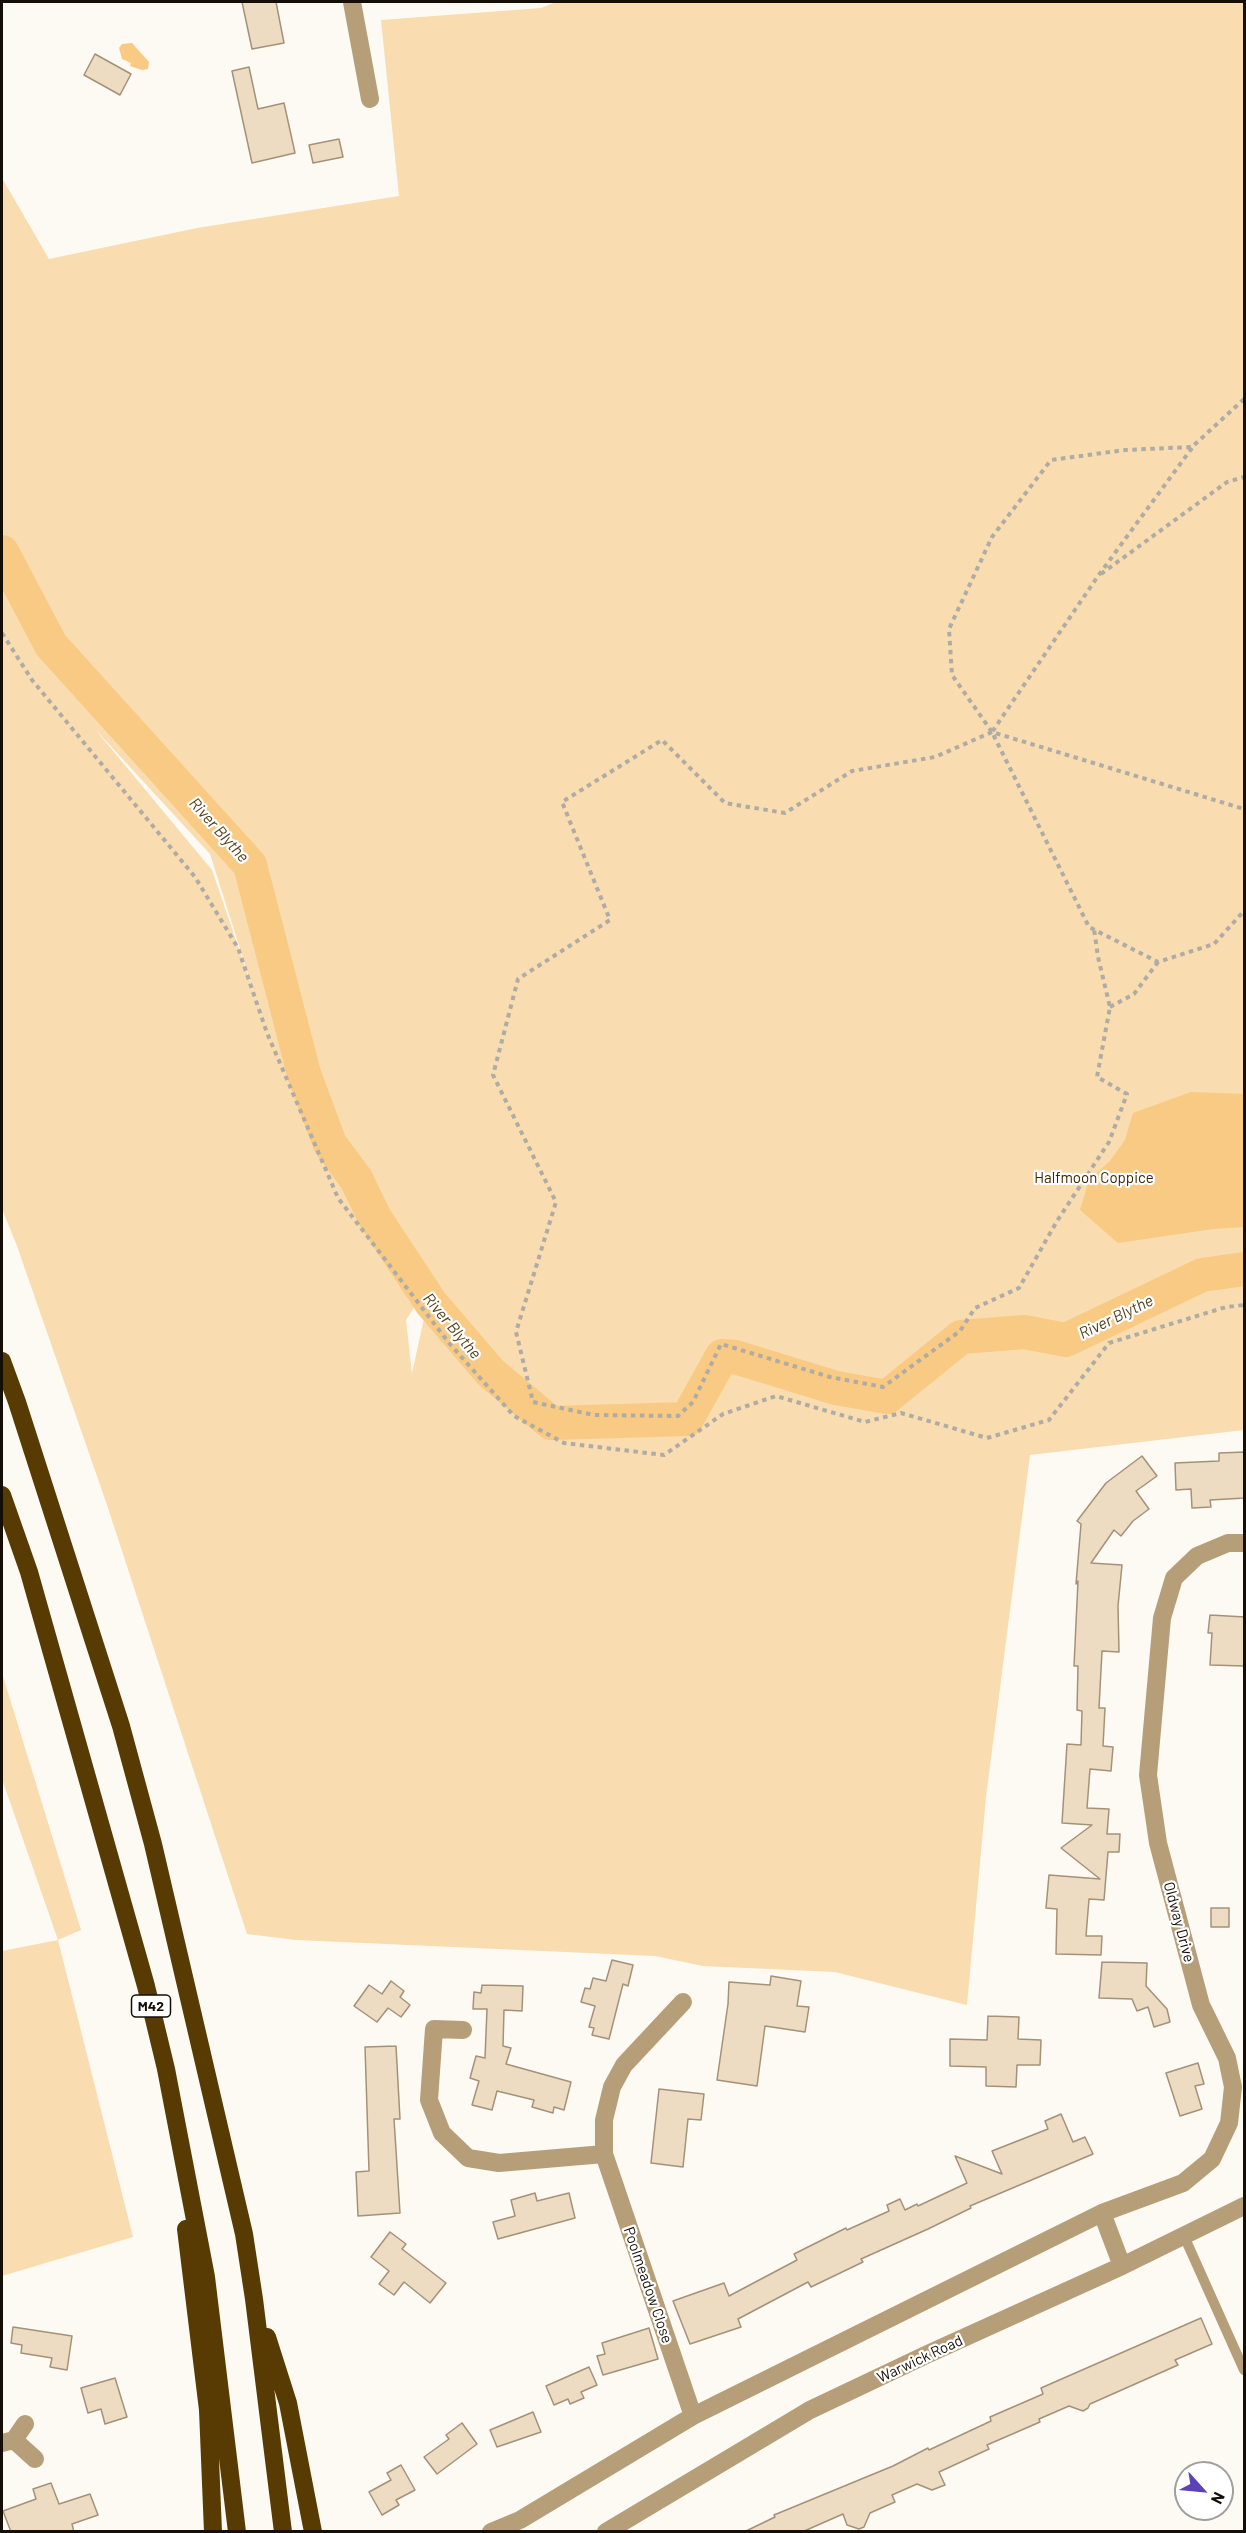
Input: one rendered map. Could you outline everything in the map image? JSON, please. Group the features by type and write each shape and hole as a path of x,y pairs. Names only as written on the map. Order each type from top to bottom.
{"highway":[{"name":"M42","path":"2,1361 133,1768 153,1844 244,2234 283,2532"},
{"name":"M42","path":"2,1495 29,1572 146,1986 166,2068 207,2277 237,2532"},
{"path":"166,2068 208,2410 213,2532"},
{"path":"254,2299 288,2403 313,2532"}],"street":[{"path":"352,2 370,99"},
{"name":"Oldway Drive","path":"1102,2213 1184,2183 1212,2159 1230,2123 1233,2087 1227,2058 1201,2005 1158,1844 1148,1775 1162,1618 1174,1578 1197,1556 1228,1543 1245,1543"},
{"name":"Poolmeadow Close","path":"683,2002 624,2066 612,2087 604,2120 604,2154 693,2416"},
{"path":"463,2030 434,2029 429,2100 442,2133 468,2158 499,2163 604,2154"},
{"name":"Warwick Road","path":"606,2532 810,2410 1122,2266 1245,2206"},
{"path":"491,2532 522,2526 693,2416 1102,2213 1122,2266"},
{"path":"25,2424 8,2441 35,2459"}],"lane":[{"path":"1184,2236 1245,2370"}],"path":[{"path":"1094,929 1110,1007 1097,1077 1127,1094 1108,1142 1019,1288 975,1308 960,1331 883,1387 830,1377 721,1344 693,1402 678,1416 594,1415 533,1402 516,1332 556,1202 493,1075 518,979 610,920 562,802 662,740 725,803 785,813 852,771 935,757 992,732 1098,576 1192,447 1245,399"},
{"path":"1158,962 1089,927 992,732 952,675 949,629 992,537 1051,460 1125,450 1192,447"},
{"path":"1098,576 1227,482 1245,477"},
{"path":"2,633 32,680 195,877 238,948 267,1033 338,1198 449,1343 514,1416 564,1443 664,1455 723,1414 776,1396 865,1422 901,1413 987,1438 1049,1420 1109,1343 1226,1308 1245,1305"},
{"path":"992,732 1245,808"},
{"path":"1110,1007 1134,994 1158,962 1214,944 1245,911"}],"green space":[{"name":"Halfmoon Coppice","path":"556,2 1244,2 1244,1430 1030,1455 986,1797 967,2005 835,1972 703,1966 655,1956 296,1940 247,1934 107,1505 2,1209 2,178 49,259 197,228 399,196 381,20 541,8","holes":["94,728 210,854 255,996 212,870","433,1278 412,1373 412,1374 406,1320"]},
{"path":"2,1673 81,1930 58,1940 2,1779"},
{"path":"58,1940 133,2237 2,2276 2,1951"}],"shaded area":[{"path":"132,43 149,62 148,69 142,70 130,66 131,63 122,59 119,48 122,44"},
{"path":"1191,1092 1244,1094 1244,1227 1213,1229 1118,1243 1080,1210 1089,1180 1110,1161 1125,1140 1133,1113"}],"building":[{"path":"242,2 276,2 284,43 252,49"},
{"path":"95,54 131,74 120,95 84,75"},
{"path":"249,67 258,109 284,103 295,153 252,163 232,71"},
{"path":"339,139 343,157 313,163 309,145"},
{"path":"1245,1452 1245,1498 1210,1500 1211,1507 1192,1508 1191,1489 1176,1490 1175,1463 1219,1461 1219,1453"},
{"path":"1142,1456 1157,1476 1136,1491 1149,1509 1133,1521 1121,1536 1114,1530 1091,1563 1122,1565 1118,1606 1119,1652 1102,1651 1099,1708 1105,1708 1103,1746 1113,1747 1111,1771 1090,1769 1087,1808 1109,1809 1107,1834 1120,1834 1119,1852 1108,1852 1104,1900 1089,1899 1086,1936 1102,1936 1101,1955 1056,1954 1057,1909 1046,1908 1049,1875 1100,1879 1061,1848 1092,1825 1062,1823 1067,1744 1081,1745 1082,1711 1077,1710 1078,1666 1074,1666 1078,1581 1076,1584 1081,1524 1077,1521 1106,1483"},
{"path":"1210,1615 1245,1617 1245,1666 1210,1665 1212,1633 1208,1633"},
{"path":"1211,1908 1229,1908 1229,1927 1211,1927"},
{"path":"612,1960 633,1965 628,1986 623,1984 609,2039 592,2035 594,2028 589,2027 595,2006 581,2002 585,1988 590,1989 593,1978 606,1981"},
{"path":"1102,1962 1147,1963 1146,1986 1167,2009 1170,2022 1154,2027 1148,2007 1137,2011 1132,1999 1099,1998"},
{"path":"771,1976 801,1981 797,2006 809,2007 805,2032 765,2026 757,2086 717,2080 729,1982 770,1985"},
{"path":"391,1981 404,1991 400,1997 410,2005 401,2017 388,2008 377,2022 354,2006 369,1985 382,1994"},
{"path":"482,1985 523,1986 522,2011 504,2010 503,2046 511,2048 506,2064 571,2082 564,2110 554,2107 553,2113 532,2107 534,2100 497,2091 492,2110 472,2105 479,2081 470,2078 476,2056 485,2058 487,2009 473,2009 474,1992 481,1993"},
{"path":"988,2016 1019,2017 1018,2039 1041,2040 1040,2065 1017,2065 1016,2087 986,2086 986,2067 950,2066 950,2039 987,2040"},
{"path":"396,2046 400,2119 394,2119 400,2213 358,2216 356,2172 369,2171 365,2047"},
{"path":"1198,2063 1204,2084 1195,2086 1202,2109 1180,2116 1166,2073"},
{"path":"659,2089 704,2094 701,2120 688,2119 683,2167 651,2163"},
{"path":"1061,2114 1073,2142 1085,2137 1093,2154 970,2206 971,2208 928,2229 861,2259 863,2262 811,2287 808,2282 738,2319 741,2327 690,2344 673,2301 724,2283 729,2296 797,2260 794,2254 846,2228 847,2230 889,2211 887,2205 900,2199 905,2210 967,2183 955,2156 1002,2174 992,2151 1048,2129 1045,2121"},
{"path":"535,2193 537,2201 569,2193 575,2218 498,2239 493,2222 515,2216 511,2200"},
{"path":"390,2232 406,2244 402,2249 446,2283 430,2303 404,2282 394,2295 379,2284 389,2271 371,2257"},
{"path":"1201,2318 1212,2344 1175,2360 1178,2365 1090,2404 1083,2411 1069,2406 1039,2419 1040,2422 987,2445 989,2449 939,2472 945,2485 932,2490 917,2484 892,2495 895,2502 870,2513 864,2527 859,2529 847,2525 843,2514 802,2532 744,2532 775,2517 774,2515 893,2466 991,2421 990,2417 1043,2394 1041,2388"},
{"path":"13,2327 72,2336 67,2370 50,2367 52,2358 21,2353 22,2345 11,2343"},
{"path":"649,2328 658,2359 603,2375 597,2356 605,2354 602,2343"},
{"path":"589,2367 597,2385 581,2392 584,2398 570,2404 568,2399 554,2405 546,2386"},
{"path":"115,2378 127,2417 105,2424 101,2409 88,2413 81,2388"},
{"path":"533,2412 541,2432 497,2447 490,2430"},
{"path":"462,2423 477,2444 437,2474 424,2457 449,2439 446,2435"},
{"path":"401,2465 415,2490 396,2500 399,2505 382,2515 369,2492 391,2480 387,2473"},
{"path":"51,2483 59,2504 90,2494 98,2515 72,2524 74,2532 11,2532 3,2511 36,2499 33,2489"}],"waterway":[{"name":"River Blythe","path":"2,552 51,645 250,865 304,1074 330,1144 356,1179 375,1218 431,1303 491,1373 551,1423 687,1419 722,1356 735,1357 836,1388 887,1397 961,1337 1024,1332 1066,1340 1202,1275 1244,1269"}]}
